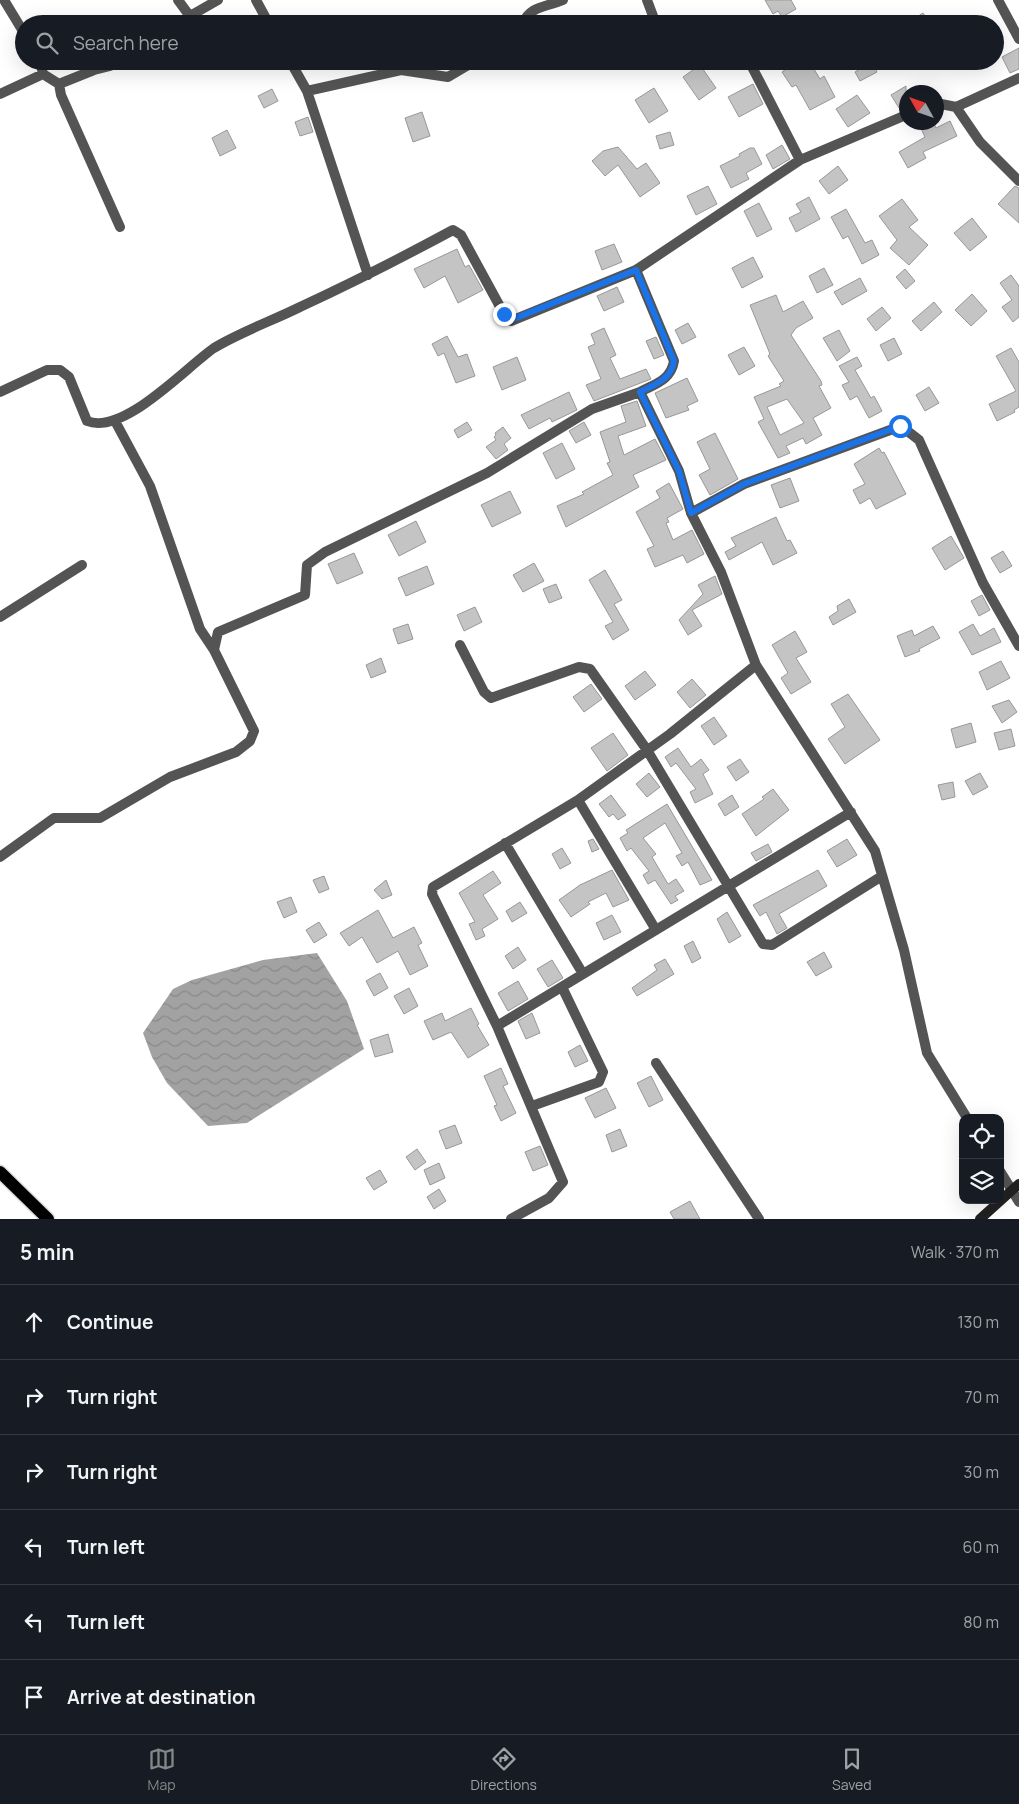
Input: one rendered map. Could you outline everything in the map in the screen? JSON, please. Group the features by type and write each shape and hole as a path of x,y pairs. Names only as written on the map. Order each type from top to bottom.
{"main road":[{"path":"0,1172 48,1219"},
{"path":"980,1219 1015,1187"}],"street":[{"path":"4,0 15,18"},
{"path":"178,0 189,15 218,0"},
{"path":"256,0 264,15"},
{"path":"526,15 532,10 563,0"},
{"path":"647,0 653,15"},
{"path":"998,0 1019,38"},
{"path":"42,70 43,74 59,84 61,95 120,227"},
{"path":"59,84 94,70"},
{"path":"295,70 307,91 368,275"},
{"path":"307,91 401,70 448,77 460,70"},
{"path":"754,70 800,160"},
{"path":"0,94 43,74"},
{"path":"944,105 956,107 1019,78"},
{"path":"956,107 980,142 1019,181"},
{"path":"0,392 47,370 60,370 69,377 87,421 97,425 114,421 157,395 215,348 368,275 453,230 461,236 504,314 511,320 636,270 800,160 899,118"},
{"path":"214,650 218,632 305,595 307,564 325,552 487,473 592,410 640,392 667,377 672,372 674,361 636,270"},
{"path":"640,392 679,471 691,513 721,572 756,666 875,851 904,950 927,1053 965,1114"},
{"path":"0,857 54,818 100,818 170,777 236,752 250,741 254,731 214,650 200,629 150,486 114,421"},
{"path":"691,513 744,484 900,426 912,432 919,440 983,584 1019,646"},
{"path":"0,617 82,565"},
{"path":"460,645 484,692 492,698 579,667 590,669 647,750 762,944 772,945 882,876"},
{"path":"511,1219 549,1198 563,1182 497,1026 432,894 433,887 440,881 578,800 647,750 756,666"},
{"path":"578,800 656,930"},
{"path":"497,1026 851,812"},
{"path":"505,843 583,974"},
{"path":"532,1106 598,1082 603,1072 562,987"},
{"path":"656,1063 759,1219"},
{"path":"1004,1175 1015,1187 1019,1202"}],"water":[{"path":"317,953 347,1001 364,1049 247,1123 208,1126 167,1083 152,1057 143,1033 173,989 192,980 263,960"}],"building":[{"path":"765,0 791,0 796,9 786,15 781,15 778,11 773,14"},
{"path":"1019,48 1019,69 1010,73 1004,61 1004,56"},
{"path":"693,70 703,70 716,88 699,100 683,77"},
{"path":"785,70 814,70 820,79 824,76 835,97 810,110 796,85 792,87 782,72"},
{"path":"858,70 876,70 877,72 860,81 855,72"},
{"path":"753,84 763,104 739,117 728,97"},
{"path":"654,88 668,111 649,123 635,100"},
{"path":"272,89 278,101 264,108 258,96"},
{"path":"899,90 899,108 891,95"},
{"path":"857,95 870,113 848,127 836,109"},
{"path":"422,112 430,136 413,142 405,118"},
{"path":"308,117 313,132 300,136 295,122"},
{"path":"950,121 957,136 923,152 926,158 908,168 899,152 925,137 922,130 944,130 944,124"},
{"path":"227,130 236,148 220,156 212,138"},
{"path":"670,132 674,145 660,149 656,136"},
{"path":"782,145 790,159 773,169 766,155"},
{"path":"618,147 637,169 646,163 660,183 640,197 618,165 605,176 592,161 603,151"},
{"path":"754,148 762,164 746,173 749,179 731,188 720,166 740,156 739,154"},
{"path":"838,166 848,180 829,194 819,181"},
{"path":"708,186 717,204 696,215 687,196"},
{"path":"1015,186 1019,188 1019,223 998,204"},
{"path":"809,197 820,219 796,232 789,218 801,212 796,204"},
{"path":"902,199 918,220 909,227 928,245 909,265 890,248 897,240 879,216"},
{"path":"759,203 772,229 757,237 744,211"},
{"path":"846,209 865,243 872,240 879,255 862,264 848,236 843,239 831,217"},
{"path":"972,218 987,237 970,251 954,233"},
{"path":"614,244 622,262 602,270 595,251"},
{"path":"457,249 465,267 469,265 483,290 458,303 445,276 424,288 414,269"},
{"path":"753,257 763,277 742,288 732,268"},
{"path":"824,268 833,285 817,293 809,276"},
{"path":"905,269 915,281 906,289 896,277"},
{"path":"1011,275 1019,286 1019,317 1013,322 1002,307 1012,300 1000,283"},
{"path":"860,278 867,291 842,305 834,292"},
{"path":"617,287 624,302 604,311 597,296"},
{"path":"972,294 987,311 971,326 955,310"},
{"path":"776,295 783,312 803,301 813,318 796,328 791,335 821,381 822,385 819,386 831,408 813,418 822,435 806,444 803,438 786,446 790,453 778,458 758,422 764,419 754,397 781,386 779,384 784,381 768,356 770,354 750,305","holes":["787,399 804,423 780,435 767,407"]},
{"path":"934,302 942,312 921,331 912,321"},
{"path":"882,307 891,318 876,331 867,319"},
{"path":"688,323 696,337 682,344 675,330"},
{"path":"604,328 616,355 610,358 620,379 646,369 651,379 594,401 586,385 601,379 588,347 595,344 591,334"},
{"path":"839,330 850,351 837,361 823,338"},
{"path":"447,336 458,357 467,354 475,376 456,383 444,353 438,356 432,344"},
{"path":"656,337 664,355 654,359 646,341"},
{"path":"894,338 902,354 888,361 880,345"},
{"path":"744,347 755,366 739,375 728,355"},
{"path":"1011,348 1019,362 1019,407 1014,410 1015,412 997,421 989,404 1016,391 996,356"},
{"path":"517,357 526,380 502,390 493,367"},
{"path":"857,357 862,366 855,370 871,398 874,396 882,411 869,418 857,396 850,400 842,385 849,382 839,366"},
{"path":"687,378 698,401 687,406 689,410 666,418 655,393"},
{"path":"929,387 939,403 925,411 916,395"},
{"path":"569,392 577,410 552,422 550,418 529,429 521,415"},
{"path":"637,401 646,426 618,436 624,455 655,439 666,460 633,475 639,487 566,527 557,506 584,494 582,492 613,475 607,463 610,462 600,432 626,422 621,406"},
{"path":"467,422 472,430 458,438 454,430"},
{"path":"584,422 591,435 576,443 569,431"},
{"path":"503,427 511,438 504,444 508,450 496,459 486,447 496,440 494,437 495,433"},
{"path":"715,433 738,479 710,495 699,475 710,469 697,442"},
{"path":"562,443 575,469 556,479 543,453"},
{"path":"879,448 882,453 884,452 906,494 876,509 870,498 860,504 853,490 865,484 854,464"},
{"path":"790,478 799,501 780,508 771,485"},
{"path":"669,483 683,509 667,518 669,522 666,523 673,540 692,530 704,554 687,563 683,555 655,567 647,549 654,546 636,512 660,498 656,491"},
{"path":"510,491 521,513 492,527 481,505"},
{"path":"776,517 787,541 790,540 797,553 773,565 762,542 729,560 725,552 736,546 731,538"},
{"path":"416,521 426,542 399,556 388,535"},
{"path":"951,536 964,558 945,570 932,548"},
{"path":"1003,551 1012,566 1000,573 991,558"},
{"path":"354,553 363,573 337,584 328,564"},
{"path":"534,563 544,581 523,592 513,575"},
{"path":"427,566 434,584 406,596 398,578"},
{"path":"605,570 622,600 614,604 629,630 613,640 605,626 613,622 589,580"},
{"path":"715,576 722,594 692,610 702,626 688,635 679,620 703,594 698,585"},
{"path":"556,584 562,598 549,603 543,589"},
{"path":"982,595 990,610 979,616 971,601"},
{"path":"849,599 856,612 833,625 829,617 838,611 837,606"},
{"path":"475,607 482,622 464,631 457,615"},
{"path":"408,624 413,639 398,644 393,629"},
{"path":"973,624 980,636 994,628 1001,642 972,655 959,632"},
{"path":"933,626 940,638 919,649 920,651 905,657 897,636 912,630 914,636"},
{"path":"795,631 807,652 796,658 811,682 791,694 781,678 788,673 772,645"},
{"path":"381,658 386,672 371,678 366,665"},
{"path":"1001,661 1010,678 987,690 979,672"},
{"path":"645,671 656,685 635,700 625,686"},
{"path":"692,679 706,695 690,708 677,692"},
{"path":"591,684 602,699 584,712 573,697"},
{"path":"848,694 880,740 845,764 828,739 845,727 831,704"},
{"path":"1009,700 1017,712 1002,723 992,706"},
{"path":"714,717 727,736 714,745 701,726"},
{"path":"971,723 976,742 956,748 951,729"},
{"path":"1011,729 1015,746 999,750 994,733"},
{"path":"613,733 628,755 607,771 591,748"},
{"path":"678,748 691,767 701,759 709,770 703,774 713,794 695,803 690,792 696,789 676,763 671,767 665,757"},
{"path":"740,759 749,772 736,781 727,767"},
{"path":"649,773 660,787 647,797 636,784"},
{"path":"980,773 988,787 973,795 965,781"},
{"path":"953,782 955,797 942,800 938,785"},
{"path":"773,789 789,810 756,836 742,814 764,799 762,797"},
{"path":"611,795 626,815 618,820 613,814 609,817 599,804"},
{"path":"732,795 739,807 725,816 718,804"},
{"path":"667,804 712,880 700,885 688,862 682,866 676,856 682,853 665,823 643,838 656,854 652,857 668,884 676,879 684,891 675,896 678,900 671,904 655,880 648,884 643,875 649,871 631,848 627,851 620,838 628,833 626,830"},
{"path":"593,839 599,849 592,852 588,841"},
{"path":"847,839 857,855 837,867 827,851"},
{"path":"768,844 772,852 756,861 751,853"},
{"path":"562,848 571,863 560,869 552,854"},
{"path":"612,870 629,900 613,907 606,893 588,902 590,904 571,917 559,900 580,885"},
{"path":"818,870 827,886 779,914 787,928 777,934 766,912 760,916 753,905"},
{"path":"493,871 501,883 483,895 498,919 482,929 485,936 476,940 469,924 475,922 459,893"},
{"path":"324,876 329,889 319,893 313,880"},
{"path":"386,880 392,895 382,899 374,890"},
{"path":"291,897 297,912 284,918 277,902"},
{"path":"520,902 527,913 512,922 506,911"},
{"path":"378,910 393,938 414,927 422,943 418,945 428,966 410,975 398,951 377,963 362,937 349,946 340,933"},
{"path":"727,912 741,936 729,943 717,919"},
{"path":"612,915 621,932 604,940 596,923"},
{"path":"319,922 327,935 314,943 306,930"},
{"path":"693,941 701,958 692,963 684,946"},
{"path":"518,947 526,960 513,969 505,956"},
{"path":"824,952 832,967 816,976 807,962"},
{"path":"665,959 674,974 637,996 632,988 657,970 654,965"},
{"path":"552,960 563,978 548,987 537,969"},
{"path":"380,973 388,988 374,996 366,981"},
{"path":"518,981 528,999 508,1011 498,993"},
{"path":"409,988 418,1006 404,1014 394,996"},
{"path":"471,1008 479,1024 477,1025 489,1045 468,1058 451,1032 433,1040 424,1021 442,1013 445,1021"},
{"path":"532,1013 540,1033 526,1039 518,1021"},
{"path":"388,1034 393,1052 375,1057 370,1040"},
{"path":"580,1045 588,1061 575,1067 568,1052"},
{"path":"501,1068 508,1084 503,1086 516,1113 501,1121 494,1106 497,1105 484,1076"},
{"path":"651,1076 663,1100 649,1107 637,1083"},
{"path":"606,1088 616,1108 595,1118 585,1098"},
{"path":"455,1125 462,1143 446,1149 439,1131"},
{"path":"620,1129 627,1146 612,1152 606,1135"},
{"path":"540,1146 548,1165 533,1171 525,1152"},
{"path":"417,1149 426,1162 415,1170 406,1157"},
{"path":"439,1163 445,1178 430,1185 424,1170"},
{"path":"380,1170 387,1182 374,1190 366,1178"},
{"path":"439,1189 446,1201 434,1209 427,1197"},
{"path":"690,1201 700,1219 674,1219 670,1212"}],"route":[{"path":"504,314 511,320 636,270 674,361 672,372 667,377 640,392 679,471 691,513 744,484 900,426"}]}
